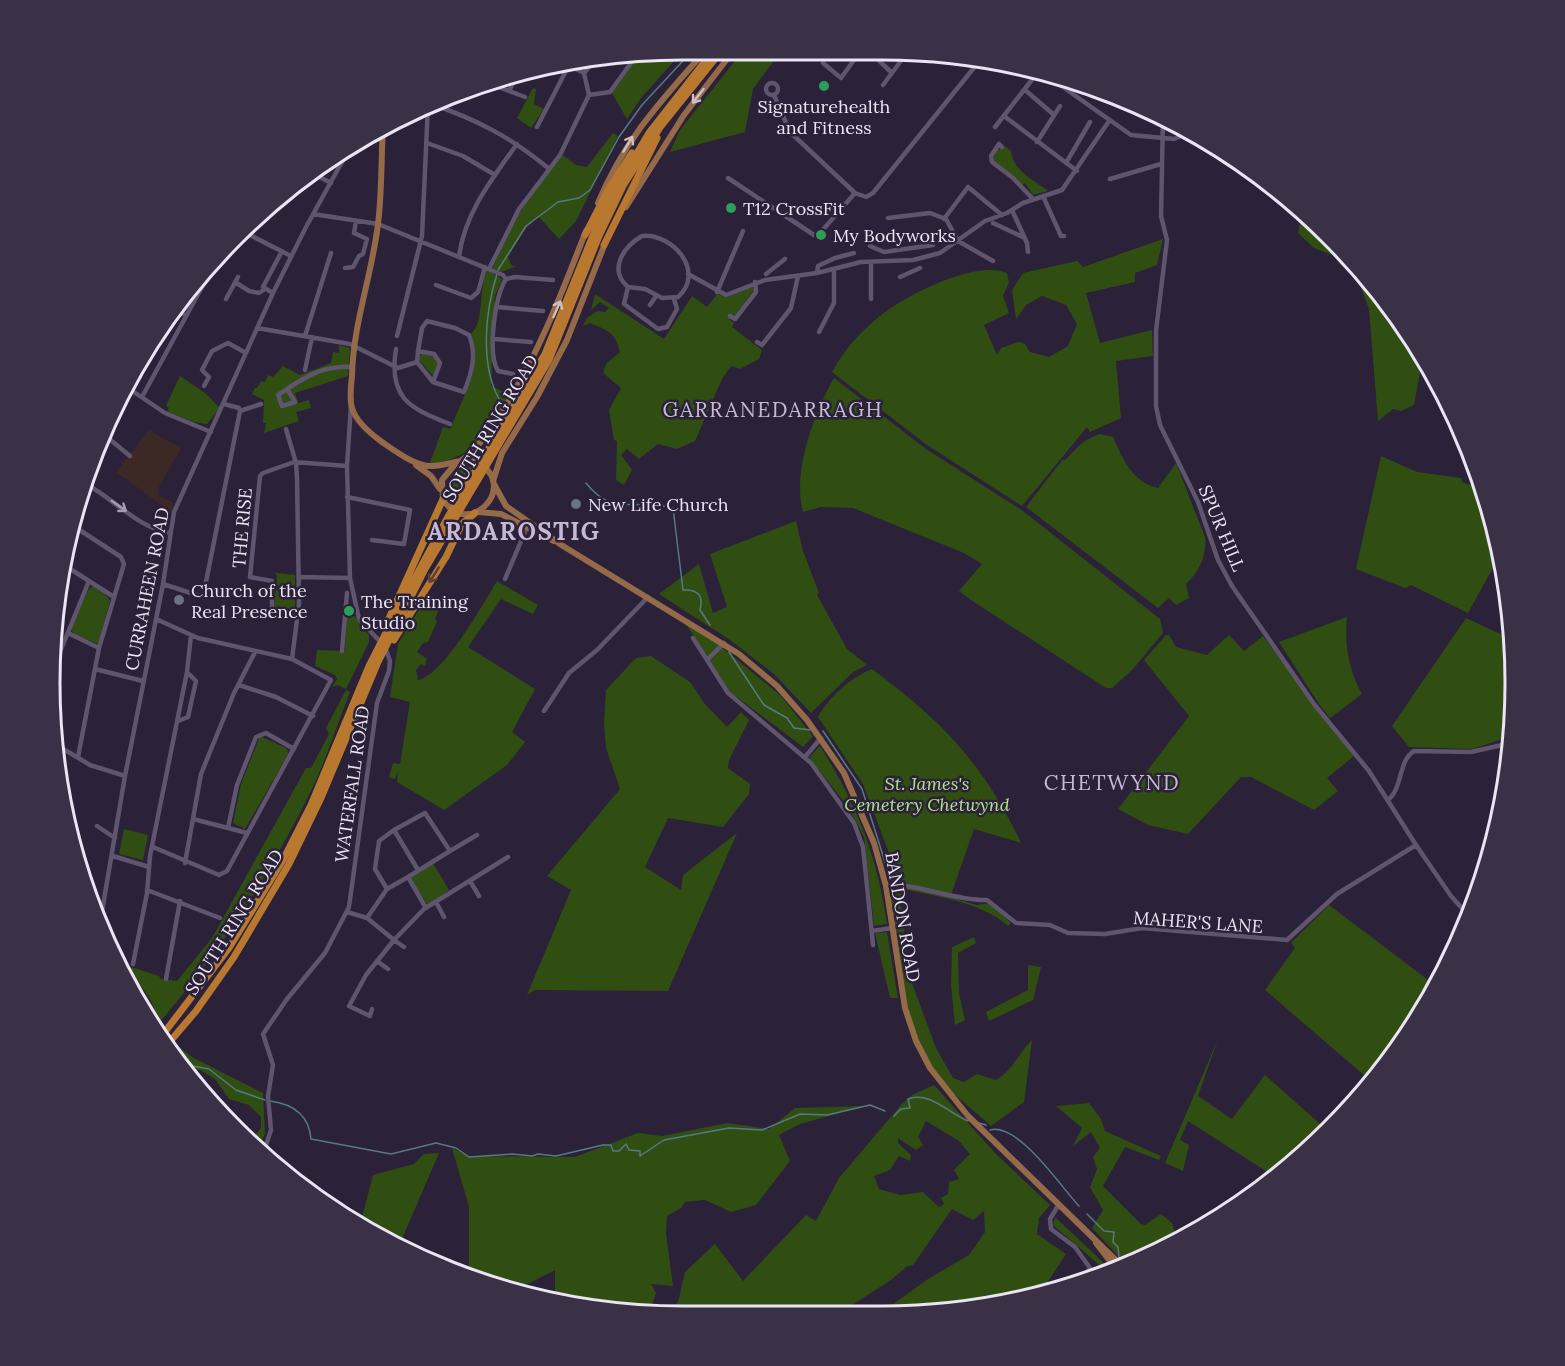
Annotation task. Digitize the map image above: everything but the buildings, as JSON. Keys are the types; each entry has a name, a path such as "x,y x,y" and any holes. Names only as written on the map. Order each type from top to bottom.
{"highway":[{"name":"SOUTH RING ROAD","path":"488,457 546,354 596,228 616,188 669,106 706,60"},
{"name":"SOUTH RING ROAD","path":"165,1030 229,948 283,860 311,805 369,666 451,516 549,360 599,236 623,186 647,146 714,60"},
{"path":"604,245 633,183 680,101"},
{"path":"585,235 626,162 647,130 669,106"},
{"path":"369,666 398,595 443,499"},
{"path":"362,701 399,630 440,566 462,524 476,513"},
{"name":"SOUTH RING ROAD","path":"173,1040 196,1011 254,926 289,864 401,615 451,516"}],"main road":[{"path":"441,490 444,475 483,441 531,362 556,312 604,188 628,144 653,108 697,60"},
{"path":"383,137 378,224 353,345 351,405 360,421 382,442 409,458 431,476 441,490 443,499 456,511 476,513 490,501 502,453 547,380 567,340 604,245 673,130 727,60"},
{"path":"409,458 429,466 459,461 484,466 493,483"},
{"name":"BANDON ROAD","path":"493,483 506,506 557,542 724,643 777,686 821,738 856,797 874,843 886,886 905,1008 916,1041 930,1068 968,1116 1116,1260"},
{"name":"BANDON ROAD","path":"476,513 501,514 557,542"},
{"name":"BANDON ROAD","path":"1089,1232 1111,1262"}],"street":[{"path":"823,63 841,78 854,60"},
{"path":"878,60 892,73"},
{"path":"884,86 901,60"},
{"path":"589,95 610,92 632,62"},
{"path":"584,74 589,67"},
{"path":"774,95 793,136 855,193 866,197 873,193 975,67"},
{"path":"436,285 473,298 518,210 560,154 589,95 584,74 576,69"},
{"path":"537,127 565,71"},
{"path":"995,127 1033,79"},
{"path":"509,91 513,84"},
{"path":"1063,87 1134,136 1168,139 1180,135"},
{"path":"500,88 525,97"},
{"path":"1024,90 1053,114"},
{"path":"1037,142 1060,106"},
{"path":"442,109 472,118 517,144 548,168"},
{"path":"397,336 421,241 429,114"},
{"path":"1004,116 1077,171"},
{"path":"688,274 726,295 755,282 871,262 927,258 958,241 985,221 1033,199 1062,190 1110,121"},
{"path":"1066,163 1089,125 1092,130"},
{"name":"SPUR HILL","path":"1162,126 1162,222 1167,231 1156,331 1156,405 1160,425 1198,502 1215,553 1232,586 1314,704 1369,771 1416,845 1462,909"},
{"path":"427,143 464,156 495,175"},
{"path":"459,257 464,228 495,175 517,144"},
{"path":"1002,147 999,144 995,149 992,162 1013,178 1033,199"},
{"name":"CURRAHEEN ROAD","path":"102,908 125,776 163,584 174,512 273,293 342,161"},
{"path":"1110,179 1161,164"},
{"path":"320,177 331,183"},
{"path":"728,178 814,235 820,233 855,193"},
{"path":"944,219 968,187 1002,215"},
{"path":"1042,196 1061,236 1064,236"},
{"path":"1012,210 1025,238 1028,252"},
{"path":"888,218 927,212 948,221 958,241 993,261"},
{"path":"313,214 378,224 498,272 506,279"},
{"path":"345,268 353,267 359,256 363,254 367,239 354,233 356,221"},
{"path":"993,223 1025,238"},
{"path":"717,292 743,231"},
{"path":"250,235 291,256"},
{"path":"642,236 655,237 678,250 687,262 688,274 684,291 674,299 656,296 645,289 628,287 619,277 618,267 628,248 642,236"},
{"path":"870,246 884,252 933,245"},
{"path":"923,247 927,258"},
{"path":"265,289 263,287 282,251"},
{"path":"817,273 818,266 854,253"},
{"path":"305,336 331,254"},
{"path":"766,274 785,259"},
{"path":"900,277 917,269 914,260"},
{"path":"871,262 871,299"},
{"path":"776,267 779,278"},
{"path":"819,332 834,303 834,269"},
{"path":"757,342 762,345 791,308 798,276"},
{"path":"513,374 496,370 494,339 499,292 506,279 515,277 553,280"},
{"path":"226,299 236,280 249,291 259,293 265,289"},
{"path":"730,316 735,319 756,292 755,282"},
{"path":"628,287 624,304 658,329 667,327 672,319 677,309 674,299"},
{"path":"265,289 273,293"},
{"path":"142,397 199,291"},
{"path":"650,305 656,296"},
{"path":"496,307 543,311"},
{"path":"182,313 186,316"},
{"path":"427,321 455,328 469,335 474,352 474,363 464,392 433,382 417,362 423,325 427,321"},
{"path":"257,328 353,345 393,366 406,368 417,362"},
{"path":"305,370 312,337"},
{"path":"494,339 531,342"},
{"path":"204,386 208,376 202,370 213,350 226,343 246,353"},
{"path":"396,349 393,366 396,387 403,398 421,412 450,424"},
{"path":"418,351 434,354 438,358 440,363 433,382"},
{"path":"287,389 310,374 337,366 352,367"},
{"path":"133,391 170,416 211,432"},
{"path":"224,404 239,408 240,411"},
{"path":"240,411 261,404"},
{"name":"WATERFALL ROAD","path":"266,1146 272,1130 268,1101 273,1065 263,1038 265,1029 325,953 347,912 377,703 390,667 386,650 361,623 355,611 350,578 346,466 351,405"},
{"path":"163,584 203,597 240,411"},
{"path":"349,425 360,421"},
{"path":"286,429 296,463 299,577 298,617 292,659"},
{"path":"110,439 130,456"},
{"name":"THE RISE","path":"298,617 272,612 272,581 250,577 260,476 263,473 296,463 346,466"},
{"path":"92,488 143,522 161,532 171,533"},
{"path":"347,497 410,510 404,544 372,540"},
{"path":"78,757 99,648 124,560 79,529"},
{"path":"505,579 528,529"},
{"path":"71,569 114,597"},
{"path":"299,577 350,578"},
{"path":"61,650 89,581"},
{"path":"342,651 346,593"},
{"path":"544,711 569,673 597,650 648,597"},
{"path":"345,612 355,611"},
{"path":"153,847 219,875 224,874 330,684 330,677 292,659 191,635 156,619"},
{"path":"68,633 99,648"},
{"path":"133,964 147,890 148,867 187,672 191,635"},
{"path":"693,638 734,699 805,757 858,831 864,855 873,945"},
{"path":"707,660 724,643"},
{"path":"185,862 201,774 255,652"},
{"path":"95,669 143,681"},
{"path":"178,721 188,717 196,681 187,672"},
{"path":"239,685 276,697 313,716"},
{"path":"228,828 237,785 256,737 266,734 294,749"},
{"path":"805,757 821,738"},
{"path":"1388,800 1395,792 1408,756 1414,751 1471,752 1502,745"},
{"path":"64,750 125,776"},
{"path":"387,889 375,868 379,841 394,830 425,813 450,851"},
{"path":"193,819 247,834"},
{"path":"97,826 115,838"},
{"path":"394,830 418,870"},
{"path":"368,918 387,889 477,835"},
{"name":"MAHER'S LANE","path":"886,886 898,885 969,902 987,900 1016,923 1050,926 1068,933 1084,934 1142,928 1287,940 1336,894 1416,845"},
{"path":"113,856 148,867"},
{"path":"372,1009 370,1016 346,1005 394,940 426,908 508,857"},
{"path":"408,877 426,908"},
{"path":"470,881 478,896"},
{"path":"147,890 220,918"},
{"path":"166,979 180,901"},
{"path":"436,902 444,917"},
{"path":"347,912 368,918 404,947"},
{"path":"872,931 892,928"},
{"path":"377,961 388,969"},
{"path":"1059,1204 1050,1219 1051,1229 1075,1247 1090,1268 1088,1271"}],"shaded area":[{"path":"149,430 181,448 159,487 158,495 174,503 171,512 116,472"}],"green space":[{"path":"675,60 641,98 627,119 612,93 634,62"},
{"path":"736,60 774,60 753,89 745,132 670,152 680,130"},
{"path":"533,88 536,89 534,104 544,109 531,128 517,118"},
{"path":"613,133 618,136 576,221 559,239 539,217 526,228 508,257 512,266 517,266 502,272 493,268 522,208 552,167 563,155 576,165 587,167"},
{"path":"1005,146 1011,151 1020,169 1048,191 1033,195 1025,183 1022,185 993,160 996,151"},
{"path":"1300,222 1336,256 1314,248 1298,233"},
{"path":"1163,239 1157,265 1135,273 1135,282 1086,293 1100,343 1152,330 1153,356 1116,361 1121,418 1090,432 1087,427 1022,506 927,445 832,372 859,335 891,308 941,282 977,271 994,270 1007,273 1009,282 1003,296 1009,313 984,325 997,355 1001,348 1019,342 1025,344 1030,352 1049,357 1068,346 1077,324 1066,305 1042,296 1026,305 1016,319 1012,290 1023,273 1077,261 1083,267"},
{"path":"487,270 502,279 495,296 491,386 509,394 487,430 472,448 449,460 433,464 430,463 443,427 450,429 471,380 475,357 471,334 480,313"},
{"path":"1359,283 1400,337 1420,370 1414,405 1401,411 1393,409 1378,421 1369,309"},
{"path":"753,287 754,290 736,314 729,319 734,323 732,327 762,350 759,359 740,369 731,366 722,379 695,441 677,449 658,444 639,459 627,449 621,455 632,470 624,485 616,480 617,441 614,440 609,410 621,388 603,373 606,364 620,352 616,340 610,333 590,323 583,326 587,318 597,311 605,312 609,308 600,302 591,310 595,294 664,339 692,296 707,307 717,294 726,297"},
{"path":"339,345 350,348 348,376 295,393 298,403 309,400 311,408 296,412 299,421 264,433 266,423 263,423 264,400 252,394 255,388 261,381 265,382 268,375 273,377 283,366 300,375 331,363 333,352 339,353"},
{"path":"422,353 434,356 438,362 433,376 418,359"},
{"path":"180,376 205,393 220,408 207,424 193,422 167,411 169,408 166,406"},
{"path":"834,378 926,449 1023,511 1160,619 1163,633 1133,669 1112,688 1106,688 971,600 959,591 982,564 964,553 853,508 821,507 803,512 800,479 807,443 819,408"},
{"path":"1100,434 1113,437 1135,475 1149,485 1158,488 1176,463 1205,537 1205,551 1195,574 1186,584 1189,598 1176,605 1169,598 1158,608 1026,507 1063,459 1065,460 1084,442"},
{"path":"1381,456 1417,472 1461,478 1462,482 1473,486 1494,566 1468,613 1411,585 1405,588 1356,569"},
{"path":"473,467 453,500 449,488 451,477 460,469"},
{"path":"796,521 803,551 819,593 817,595 847,649 867,665 853,672 811,713 774,674 730,640 659,594 699,564 713,613 727,607 710,554"},
{"path":"275,573 295,575 295,613 274,610 277,576"},
{"path":"497,581 538,605 533,614 501,599 468,647 535,689 512,732 525,742 507,765 444,810 397,782 398,771 395,779 389,777 393,763 400,764 410,702 390,697 398,644 423,603 441,604 428,642 423,643 417,652 427,659 425,666 421,664 416,670 418,680 428,676 462,638"},
{"path":"93,586 110,601 98,644 74,634 71,629 88,590"},
{"path":"351,612 369,635 369,642 346,689 338,685 332,687 337,679 335,675 315,666 317,650 345,651 347,614"},
{"path":"1347,617 1348,657 1362,694 1330,718 1279,642"},
{"path":"1466,618 1503,635 1505,683 1502,739 1472,749 1409,747 1392,726"},
{"path":"686,624 718,644 781,696 813,736 803,747 730,692"},
{"path":"1166,635 1169,635 1176,647 1207,655 1229,635 1244,651 1263,636 1354,756 1327,778 1338,791 1314,810 1251,777 1241,777 1188,834 1148,825 1118,809 1189,716 1144,660"},
{"path":"651,656 690,682 704,703 727,727 741,712 749,720 729,760 728,768 750,784 749,794 723,827 668,818 645,867 681,890 683,875 737,833 668,991 535,990 527,995 571,890 547,876 620,789 606,748 604,724 606,690 636,658"},
{"name":"St. James's Cemetery Chetwynd","path":"872,669 920,707 959,746 992,790 1021,843 974,829 951,895 924,890 977,905 990,903 1011,923 1008,926 985,911 958,902 903,889 900,898 909,975 936,1048 953,1078 964,1082 977,1074 996,1080 1007,1072 1032,1040 1024,1102 991,1126 942,1082 928,1063 918,1041 910,1016 899,963 890,888 902,884 895,882 890,876 889,853 863,784 818,717 841,688"},
{"path":"346,690 350,692 317,778 283,844 246,907 204,967 160,1021 151,1001 128,966 159,976 161,979 177,981 212,938 306,768 311,768 329,734 326,728"},
{"path":"260,736 286,748 289,753 245,829 233,823 241,784"},
{"path":"820,746 845,789 864,831 878,875 887,924 874,926 864,837 848,807 809,757"},
{"path":"124,829 148,835 143,860 119,854"},
{"path":"433,863 449,890 428,905 411,880 412,876"},
{"path":"1329,905 1429,981 1400,1029 1365,1076 1265,990 1295,948 1291,943"},
{"path":"887,932 898,998 890,998 875,933"},
{"path":"974,937 976,943 958,953 959,993 965,1020 955,1025 951,985 952,947"},
{"path":"1028,965 1041,967 1033,1000 989,1021 986,1012 1028,990"},
{"path":"1218,1039 1198,1096 1232,1119 1265,1075 1322,1125 1267,1172 1188,1121 1180,1140 1189,1145 1183,1171 1165,1163"},
{"path":"178,1046 192,1057 263,1093 265,1134 261,1141 255,1135 261,1128 261,1117 249,1105 229,1099 215,1079 200,1070 196,1071"},
{"path":"934,1085 996,1154 1050,1205 1039,1218 1037,1234 1066,1254 1046,1284 963,1301 891,1306 928,1279 969,1255 985,1232 984,1211 973,1220 952,1209 913,1265 906,1267 891,1280 851,1306 675,1306 685,1272 715,1244 743,1281 806,1215 816,1221 839,1178 912,1095","holes":["926,1121 959,1141 970,1154 954,1170 959,1179 949,1182 948,1194 941,1198 944,1204 939,1207 923,1192 900,1195 879,1189 874,1176 890,1170 899,1156 910,1161 911,1155 898,1143 898,1138 916,1150 923,1145 918,1137"]},
{"path":"1089,1103 1101,1119 1105,1131 1161,1156 1159,1160 1125,1147 1103,1186 1141,1224 1145,1225 1161,1214 1172,1223 1175,1233 1121,1259 1092,1228 1103,1210 1090,1187 1097,1169 1093,1157 1100,1148 1091,1132 1073,1146 1082,1128 1056,1106"},
{"path":"865,1106 800,1124 779,1135 790,1161 756,1205 731,1212 705,1200 685,1202 681,1208 667,1216 666,1233 673,1286 651,1284 656,1293 652,1305 602,1301 555,1293 555,1270 525,1286 469,1268 469,1207 452,1148 468,1156 575,1157 638,1133 662,1136 727,1123 769,1129 795,1108"},
{"path":"439,1153 402,1239 362,1217 373,1175 414,1164 424,1154"},
{"path":"1055,1217 1105,1264 1101,1266 1053,1225"}],"waterway":[{"path":"498,270 526,226 558,202 579,198 590,190 619,137 642,105 684,60"},
{"path":"497,274 487,321 486,338 489,370 499,399"},
{"path":"586,483 596,494 616,503 660,505 673,508 683,590 698,594 701,600 700,610 710,625"},
{"path":"729,652 764,705 787,718 794,728 810,730"},
{"path":"823,731 862,789 890,878"},
{"path":"183,1054 193,1066 209,1069 236,1090 265,1100"},
{"path":"894,1116 901,1109 910,1108 908,1099 916,1097 931,1100 968,1121"},
{"path":"270,1101 286,1105 298,1112 307,1123 311,1139 391,1154 436,1143 456,1148 469,1157 512,1154 556,1156 603,1145 611,1145 613,1151 619,1151 626,1144 629,1150 640,1151 640,1156 664,1140 729,1128 762,1130 800,1114 827,1115 870,1105 885,1111"},
{"path":"979,1123 986,1125"},
{"path":"990,1130 1001,1130 1026,1146 1079,1206"},
{"path":"1087,1214 1104,1231 1114,1232 1113,1242 1118,1247 1121,1259"}],"place":[{"name":"Signaturehealth and Fitness","path":"824,86"},
{"name":"T12 CrossFit","path":"731,208"},
{"name":"My Bodyworks","path":"821,235"},
{"name":"New Life Church","path":"576,504"},
{"name":"Church of the Real Presence","path":"179,600"},
{"name":"The Training Studio","path":"349,611"}],"district":[{"name":"GARRANEDARRAGH","path":"773,409"},
{"name":"ARDAROSTIG","path":"514,531"},
{"name":"CHETWYND","path":"1112,782"}]}
